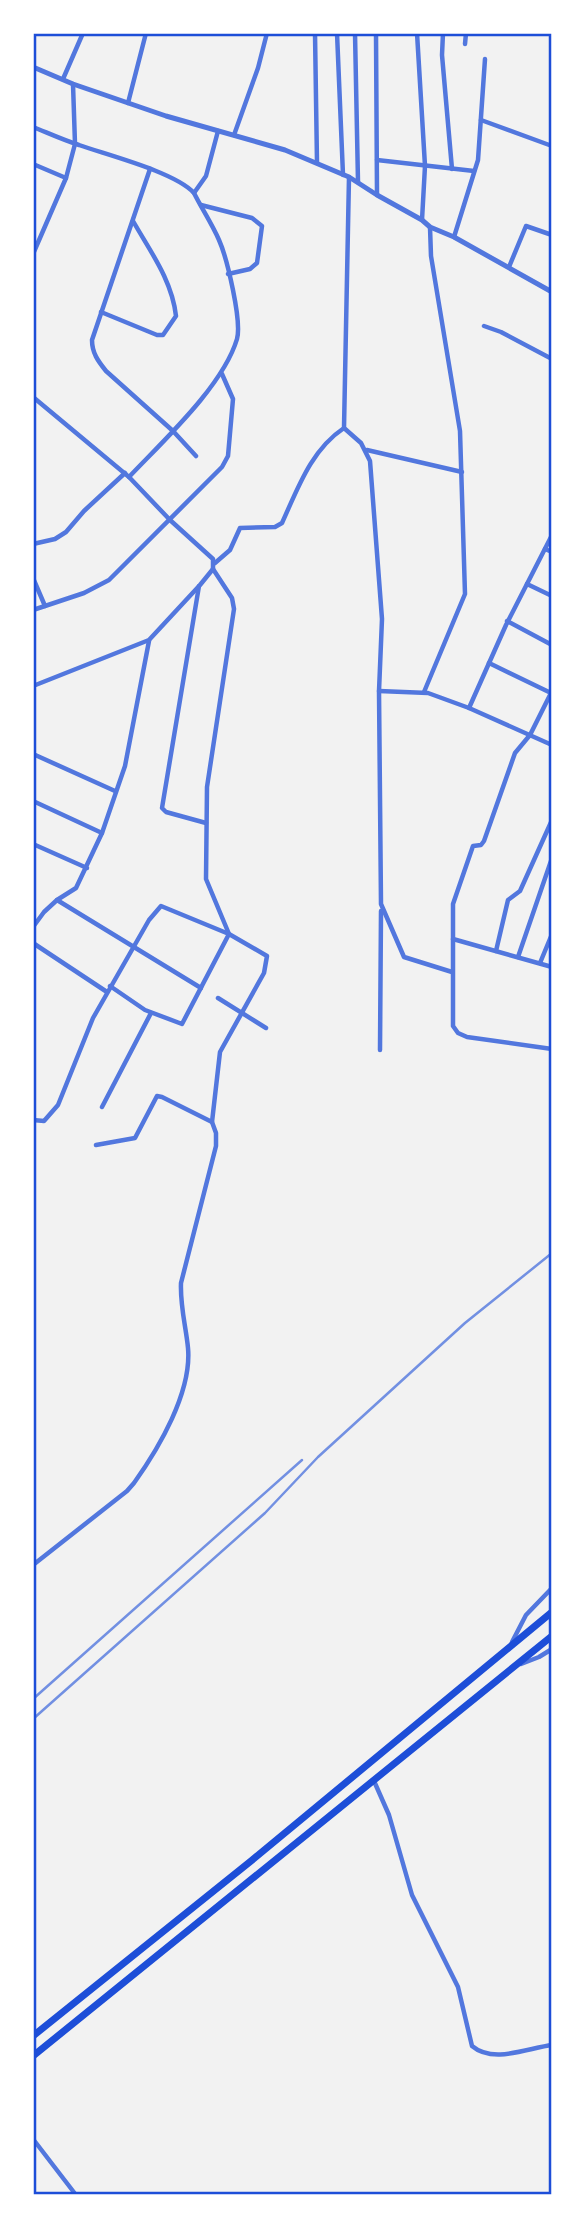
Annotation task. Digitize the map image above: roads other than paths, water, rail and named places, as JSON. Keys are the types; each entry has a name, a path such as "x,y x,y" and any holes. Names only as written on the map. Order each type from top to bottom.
{"highway":[{"path":"46,2046 35,2034 251,1861 552,1612"},
{"path":"33,2056 552,1636"}],"street":[{"path":"63,79 83,33"},
{"path":"128,103 146,33"},
{"path":"234,135 258,68 267,33"},
{"path":"315,33 317,163"},
{"path":"337,33 346,176 344,428 366,450 370,461 382,619 379,691 380,1050"},
{"path":"355,33 358,182"},
{"path":"376,33 377,195"},
{"path":"417,33 425,166 422,220"},
{"path":"443,33 442,55 452,169"},
{"path":"465,44 466,33"},
{"path":"454,237 478,160 485,59"},
{"path":"33,67 128,103 285,150 317,163 358,182 430,227 454,237 552,292"},
{"path":"33,254 66,178 75,144 73,84"},
{"path":"481,120 552,146"},
{"path":"33,127 150,169 182,184 194,193 219,240 239,328 222,374 173,431 84,512 66,532 55,539 33,544"},
{"path":"194,193 206,176 218,131"},
{"path":"377,160 474,171"},
{"path":"33,164 66,178"},
{"path":"150,169 101,312 92,348 99,362 196,456"},
{"path":"201,205 252,218 262,226 257,263 250,270 228,274"},
{"path":"101,312 157,335 163,335 176,316 169,283 132,220"},
{"path":"509,267 526,226 552,235"},
{"path":"425,692 466,594 460,431 431,256 430,227"},
{"path":"484,326 552,359"},
{"path":"33,610 85,593 109,580 222,467 228,456 233,399 222,374"},
{"path":"33,398 127,475 215,563"},
{"path":"33,686 149,640 200,586 215,563 230,550 240,528 275,527 282,523 317,452 344,428"},
{"path":"366,450 462,472"},
{"path":"469,708 507,621 552,535"},
{"path":"545,549 552,552"},
{"path":"213,569 232,598 233,608 207,777 207,887 229,934"},
{"path":"33,578 45,606"},
{"path":"527,584 552,596"},
{"path":"200,586 162,808 166,812 206,822"},
{"path":"507,621 552,646"},
{"path":"33,928 44,912 76,888 102,833 125,766 149,640"},
{"path":"489,663 551,692 530,735 515,753 484,841 481,845 473,846 454,900 453,1026 458,1033 467,1037 552,1049"},
{"path":"379,691 425,692 469,708 552,745"},
{"path":"33,754 115,791"},
{"path":"33,801 102,833"},
{"path":"496,951 508,900 520,891 552,820"},
{"path":"33,844 87,868"},
{"path":"518,957 552,858"},
{"path":"57,900 201,988"},
{"path":"381,904 402,955 452,972"},
{"path":"33,1120 44,1121 58,1105 93,1018 108,989 149,920 161,906 229,934 267,956 264,972 217,1059 212,1122 216,1133 216,1146 181,1283 181,1307 188,1350 188,1371 183,1394 142,1472 127,1491 33,1565"},
{"path":"33,943 151,1013 182,1024 229,934"},
{"path":"540,963 552,934"},
{"path":"453,939 552,967"},
{"path":"218,998 267,1028"},
{"path":"102,1107 151,1013"},
{"path":"96,1145 134,1139 157,1097 212,1122"},
{"path":"509,1649 526,1615 552,1588"},
{"path":"511,1667 552,1649"},
{"path":"373,1780 389,1815 412,1895 458,1987 472,2046 481,2052 494,2054 552,2045"},
{"path":"33,2139 76,2195"}],"railway":[{"path":"33,1719 265,1513 318,1457 465,1323 552,1253"},
{"path":"33,1699 302,1460"}]}
